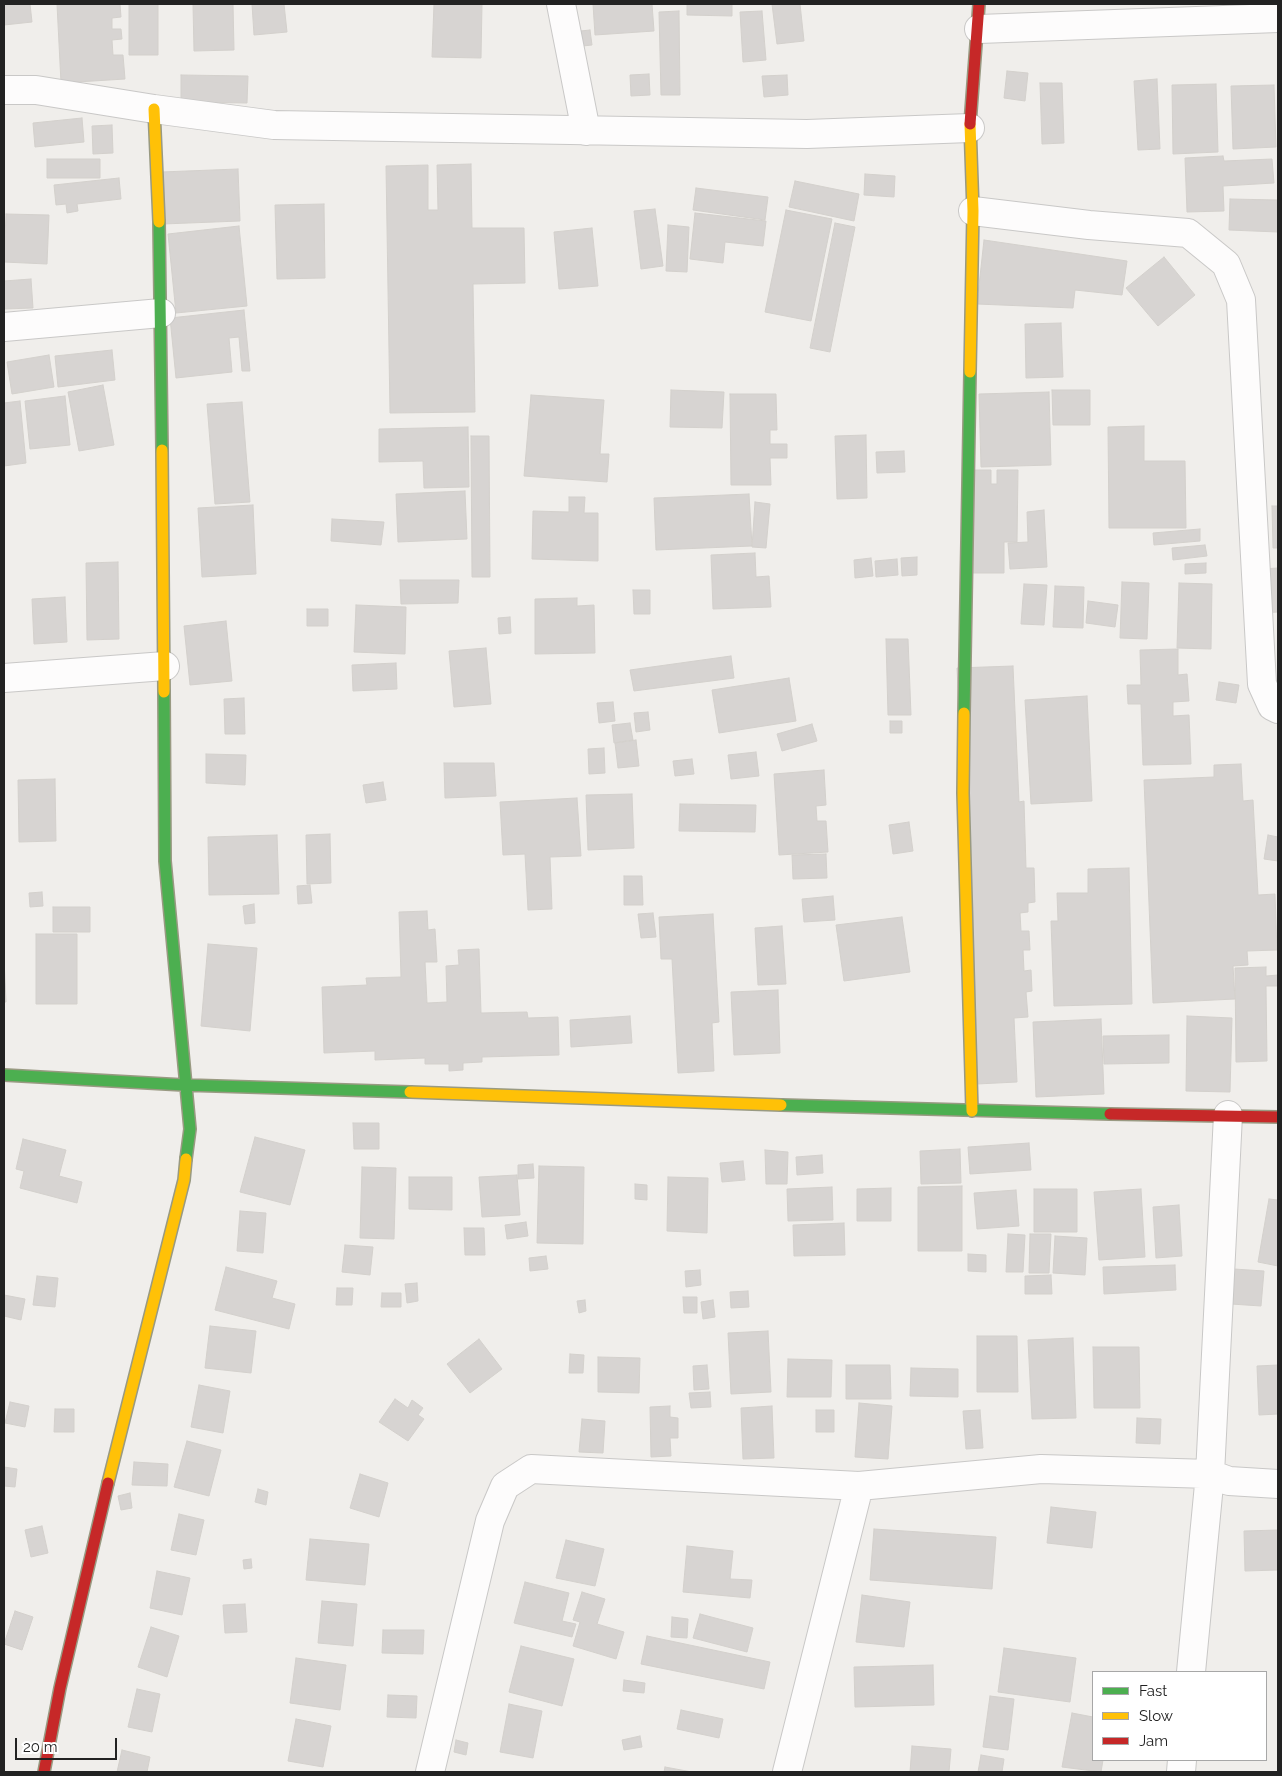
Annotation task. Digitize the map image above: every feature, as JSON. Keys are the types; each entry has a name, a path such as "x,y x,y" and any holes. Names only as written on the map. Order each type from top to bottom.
{"street":[{"path":"561,4 586,131"},
{"path":"972,1111 963,793 973,211 970,128 979,17 1278,18"},
{"path":"4,90 36,90 154,110 274,125 807,134 970,128"},
{"path":"44,1772 60,1688 114,1459 184,1180 190,1129 184,1085 165,861 161,314 154,110"},
{"path":"973,211 1089,225 1188,233 1226,264 1241,300 1262,684 1272,706 1278,709"},
{"path":"4,327 161,314"},
{"path":"4,678 165,666"},
{"path":"4,1075 184,1085 972,1111 1278,1116"},
{"path":"1192,1671 1210,1474 1228,1116"},
{"path":"430,1772 490,1521 505,1486 531,1469 859,1486 1041,1469 1210,1474 1229,1481 1278,1484"},
{"path":"787,1772 859,1486"}],"building":[{"path":"4,4 30,4 32,22 4,25"},
{"path":"57,4 120,4 121,17 112,18 112,29 121,29 122,39 112,40 113,55 123,55 125,79 61,83"},
{"path":"129,4 158,4 158,55 129,55"},
{"path":"193,4 233,4 234,50 194,51"},
{"path":"252,4 284,4 287,32 254,35"},
{"path":"434,4 482,4 481,58 432,57"},
{"path":"593,4 652,4 654,31 595,35"},
{"path":"687,4 732,4 732,16 687,15"},
{"path":"772,4 800,4 804,41 777,44"},
{"path":"679,11 680,95 661,95 659,12"},
{"path":"762,11 766,60 743,62 740,12"},
{"path":"590,30 592,45 573,47 571,32"},
{"path":"1007,71 1028,73 1025,101 1004,98"},
{"path":"649,74 650,95 631,96 630,75"},
{"path":"181,75 248,76 247,103 181,102"},
{"path":"787,75 788,95 764,97 762,76"},
{"path":"1157,79 1160,149 1138,150 1134,81"},
{"path":"1040,83 1062,83 1064,143 1042,144"},
{"path":"1216,84 1218,152 1173,154 1172,85"},
{"path":"1274,85 1276,147 1233,149 1231,86"},
{"path":"82,118 84,142 35,147 33,123"},
{"path":"112,125 113,153 93,154 92,126"},
{"path":"1223,156 1224,161 1272,159 1274,183 1223,186 1224,211 1187,212 1185,158"},
{"path":"47,159 100,159 100,178 47,178"},
{"path":"471,164 472,228 524,228 525,283 473,284 475,412 390,413 386,166 428,165 428,210 438,210 437,165"},
{"path":"238,169 240,221 163,224 161,172"},
{"path":"865,174 895,176 894,197 864,195"},
{"path":"119,178 121,199 77,204 78,211 67,213 66,204 56,205 54,185"},
{"path":"795,181 859,194 854,221 789,207"},
{"path":"696,188 768,197 765,220 693,210"},
{"path":"1230,199 1277,200 1278,232 1229,230"},
{"path":"324,204 325,278 277,279 275,205"},
{"path":"655,209 663,266 641,269 634,211"},
{"path":"786,210 832,219 811,321 765,312"},
{"path":"695,213 766,221 763,246 725,242 723,263 690,259"},
{"path":"6,214 49,215 47,264 4,262"},
{"path":"835,223 855,227 830,352 810,348"},
{"path":"668,225 689,227 687,272 666,271"},
{"path":"239,226 247,306 176,313 168,234"},
{"path":"592,228 598,286 559,289 554,232"},
{"path":"984,240 1127,261 1122,295 1075,290 1073,308 977,304"},
{"path":"1164,257 1195,295 1158,326 1126,288"},
{"path":"31,279 33,308 4,309 4,281"},
{"path":"244,310 250,371 242,371 239,337 229,338 232,372 176,378 170,318"},
{"path":"1061,323 1063,377 1026,378 1025,324"},
{"path":"112,350 115,380 58,387 55,356"},
{"path":"49,355 54,387 12,394 7,362"},
{"path":"103,385 114,445 79,451 68,392"},
{"path":"671,390 724,392 722,428 670,427"},
{"path":"1052,390 1090,390 1090,425 1053,425"},
{"path":"1049,392 1051,465 981,467 979,394"},
{"path":"730,394 776,394 777,430 770,430 770,444 787,444 787,458 770,458 771,485 731,485"},
{"path":"531,395 604,400 600,454 609,454 607,482 524,476"},
{"path":"65,396 70,445 30,449 25,401"},
{"path":"20,401 26,463 4,466 4,403"},
{"path":"242,402 250,502 215,504 207,404"},
{"path":"1144,426 1144,461 1185,461 1186,528 1109,528 1108,427"},
{"path":"468,427 469,487 424,488 423,461 379,462 379,429"},
{"path":"866,435 867,498 837,499 835,436"},
{"path":"471,436 489,436 490,577 472,577"},
{"path":"904,451 905,472 877,473 876,452"},
{"path":"972,470 991,470 991,484 997,484 997,470 1018,470 1017,542 1004,542 1004,573 971,573"},
{"path":"465,491 467,539 398,542 396,494"},
{"path":"749,494 752,546 656,550 654,498"},
{"path":"569,497 585,497 584,513 598,513 598,561 532,559 533,511 569,512"},
{"path":"755,502 770,504 766,548 752,547"},
{"path":"253,505 256,574 202,577 198,508"},
{"path":"1272,506 1278,506 1278,548 1273,548"},
{"path":"1044,510 1047,567 1010,569 1008,543 1028,542 1027,512"},
{"path":"332,519 384,522 381,545 331,541"},
{"path":"1200,529 1200,541 1154,545 1153,533"},
{"path":"1205,545 1207,556 1173,560 1172,548"},
{"path":"755,553 756,577 769,576 771,607 713,609 711,555"},
{"path":"917,557 917,575 902,576 901,558"},
{"path":"871,558 873,576 855,578 854,560"},
{"path":"897,559 898,575 876,577 875,561"},
{"path":"118,562 119,639 87,640 86,563"},
{"path":"1206,563 1206,573 1185,574 1185,564"},
{"path":"1278,568 1278,612 1262,613 1262,569"},
{"path":"400,580 459,580 458,603 401,604"},
{"path":"1122,582 1149,583 1147,639 1120,638"},
{"path":"1179,583 1212,584 1211,649 1177,648"},
{"path":"1024,584 1047,585 1044,625 1021,624"},
{"path":"1055,586 1084,587 1083,628 1053,627"},
{"path":"633,590 650,590 650,614 634,614"},
{"path":"65,597 67,642 34,644 32,599"},
{"path":"577,598 577,606 594,605 595,653 535,654 535,599"},
{"path":"1088,601 1118,605 1115,627 1086,623"},
{"path":"356,605 406,607 405,654 354,652"},
{"path":"307,609 328,609 328,626 307,626"},
{"path":"510,617 511,633 499,634 498,618"},
{"path":"226,621 232,681 190,685 184,626"},
{"path":"886,639 908,639 911,715 888,715"},
{"path":"486,648 491,704 454,707 449,651"},
{"path":"1178,649 1178,675 1187,674 1189,701 1173,702 1173,716 1189,715 1191,764 1143,765 1141,704 1128,704 1127,685 1141,685 1140,650"},
{"path":"731,656 734,678 634,691 630,670"},
{"path":"396,663 397,689 353,691 352,665"},
{"path":"1013,666 1019,802 1024,801 1026,868 1034,868 1035,902 1028,903 1028,912 1020,913 1021,931 1029,931 1030,950 1023,950 1024,971 1031,970 1032,991 1026,992 1028,1017 1014,1018 1017,1082 977,1084 957,668"},
{"path":"789,678 796,721 719,733 712,690"},
{"path":"1219,682 1239,685 1236,703 1216,700"},
{"path":"1087,696 1092,801 1031,804 1025,700"},
{"path":"244,698 245,734 225,734 224,699"},
{"path":"613,702 615,721 599,723 597,703"},
{"path":"648,712 650,730 636,732 634,713"},
{"path":"890,721 902,721 902,733 890,733"},
{"path":"630,723 633,740 614,743 612,725"},
{"path":"812,724 817,741 782,751 777,734"},
{"path":"636,740 639,766 618,768 615,743"},
{"path":"604,748 605,773 589,774 588,749"},
{"path":"756,752 759,776 731,779 728,755"},
{"path":"206,754 246,755 245,785 206,783"},
{"path":"692,759 694,774 675,776 673,761"},
{"path":"444,763 494,763 496,796 445,798"},
{"path":"1241,764 1243,801 1253,800 1258,895 1275,894 1277,950 1247,951 1248,965 1233,966 1235,999 1153,1003 1144,780 1214,777 1214,765"},
{"path":"824,770 826,805 816,806 817,821 826,821 828,852 779,855 774,774"},
{"path":"55,779 56,841 19,842 18,780"},
{"path":"383,782 386,800 366,803 363,785"},
{"path":"632,794 634,848 588,850 586,795"},
{"path":"577,798 581,856 550,857 552,909 528,910 525,854 503,855 500,802"},
{"path":"680,804 756,805 755,832 679,831"},
{"path":"909,822 913,851 893,854 889,825"},
{"path":"330,834 331,883 307,884 306,835"},
{"path":"277,835 279,894 209,895 208,837"},
{"path":"1268,835 1278,837 1278,861 1264,859"},
{"path":"826,854 827,878 793,879 792,855"},
{"path":"1129,868 1132,1004 1054,1006 1051,921 1058,921 1057,893 1088,893 1088,869"},
{"path":"624,876 642,876 643,905 624,905"},
{"path":"310,885 312,903 298,904 297,886"},
{"path":"42,892 43,906 30,907 29,893"},
{"path":"833,896 835,920 804,922 802,899"},
{"path":"254,904 255,923 245,924 243,906"},
{"path":"53,907 90,907 90,932 53,932"},
{"path":"427,911 428,930 435,929 437,962 425,962 427,1003 447,1002 446,966 459,965 458,950 479,949 481,1013 527,1012 528,1018 558,1017 559,1055 482,1057 482,1062 463,1063 463,1070 449,1071 449,1064 425,1064 425,1058 375,1060 375,1051 324,1053 322,987 367,985 366,978 401,977 399,912"},
{"path":"653,913 656,937 641,938 638,914"},
{"path":"713,914 719,1022 712,1023 714,1071 678,1073 672,959 661,959 659,917"},
{"path":"902,917 910,972 844,981 836,925"},
{"path":"782,926 786,984 758,985 755,928"},
{"path":"36,934 77,934 77,1004 36,1004"},
{"path":"208,944 257,948 250,1031 201,1026"},
{"path":"4,959 6,1002 4,1002"},
{"path":"1266,967 1266,976 1278,975 1278,986 1266,986 1267,1061 1236,1062 1235,968"},
{"path":"778,990 780,1053 734,1055 731,992"},
{"path":"630,1016 632,1043 571,1047 570,1020"},
{"path":"1187,1016 1232,1018 1230,1092 1186,1091"},
{"path":"1101,1019 1104,1094 1036,1097 1033,1022"},
{"path":"1169,1035 1169,1063 1104,1064 1103,1036"},
{"path":"353,1123 379,1123 379,1149 354,1149"},
{"path":"255,1137 305,1150 290,1205 240,1192"},
{"path":"23,1139 66,1150 59,1176 82,1182 77,1203 20,1188 24,1171 16,1169"},
{"path":"1029,1143 1031,1170 970,1174 968,1147"},
{"path":"960,1149 961,1183 921,1184 920,1151"},
{"path":"765,1150 788,1152 787,1184 766,1184"},
{"path":"822,1155 823,1173 797,1175 796,1157"},
{"path":"743,1161 745,1180 722,1182 720,1163"},
{"path":"533,1164 534,1178 518,1179 518,1165"},
{"path":"539,1166 584,1167 583,1244 537,1243"},
{"path":"362,1167 396,1168 394,1239 360,1238"},
{"path":"517,1175 520,1215 482,1217 479,1177"},
{"path":"409,1177 452,1177 452,1210 409,1209"},
{"path":"668,1177 708,1178 707,1233 667,1231"},
{"path":"635,1184 647,1185 647,1200 635,1199"},
{"path":"962,1186 962,1251 918,1251 918,1187"},
{"path":"832,1187 833,1220 788,1221 787,1189"},
{"path":"891,1188 891,1221 857,1221 857,1189"},
{"path":"1034,1189 1077,1189 1077,1232 1034,1232"},
{"path":"1141,1189 1145,1257 1099,1260 1094,1192"},
{"path":"1016,1190 1019,1226 977,1229 974,1193"},
{"path":"1269,1199 1278,1200 1278,1266 1258,1262"},
{"path":"1179,1205 1182,1256 1156,1258 1153,1207"},
{"path":"240,1211 266,1213 263,1253 237,1251"},
{"path":"526,1222 528,1236 507,1239 505,1225"},
{"path":"844,1223 845,1255 794,1256 793,1225"},
{"path":"464,1228 484,1228 485,1255 465,1255"},
{"path":"1008,1234 1025,1235 1023,1272 1006,1272"},
{"path":"1030,1234 1051,1234 1049,1273 1029,1273"},
{"path":"1055,1236 1087,1238 1085,1275 1053,1273"},
{"path":"345,1245 373,1247 370,1275 342,1272"},
{"path":"968,1254 986,1255 986,1272 968,1271"},
{"path":"546,1256 548,1269 530,1271 529,1258"},
{"path":"1175,1265 1176,1290 1104,1294 1103,1267"},
{"path":"226,1267 277,1281 272,1298 295,1304 289,1329 215,1310"},
{"path":"1234,1269 1264,1271 1261,1306 1231,1304"},
{"path":"700,1270 701,1285 686,1287 685,1271"},
{"path":"1051,1275 1052,1294 1025,1294 1025,1276"},
{"path":"37,1276 58,1278 55,1307 33,1305"},
{"path":"417,1283 418,1301 407,1303 405,1284"},
{"path":"337,1288 353,1288 352,1305 336,1305"},
{"path":"748,1291 749,1307 731,1308 730,1292"},
{"path":"382,1293 401,1293 401,1307 381,1307"},
{"path":"4,1295 25,1299 21,1320 4,1316"},
{"path":"683,1297 697,1297 697,1313 684,1313"},
{"path":"585,1300 586,1311 579,1313 577,1301"},
{"path":"713,1300 715,1317 703,1319 701,1302"},
{"path":"210,1326 256,1331 251,1373 205,1368"},
{"path":"768,1331 771,1392 731,1394 728,1333"},
{"path":"977,1336 1017,1336 1018,1392 977,1392"},
{"path":"1073,1338 1076,1418 1032,1419 1028,1340"},
{"path":"479,1339 502,1369 470,1393 447,1364"},
{"path":"1093,1347 1139,1347 1140,1408 1094,1408"},
{"path":"570,1354 584,1355 583,1373 569,1373"},
{"path":"598,1357 640,1358 639,1393 598,1392"},
{"path":"788,1359 832,1360 831,1397 787,1397"},
{"path":"707,1365 709,1389 694,1390 693,1366"},
{"path":"846,1365 890,1365 891,1399 846,1399"},
{"path":"1278,1365 1278,1414 1259,1415 1257,1366"},
{"path":"911,1368 958,1369 958,1397 910,1396"},
{"path":"199,1385 230,1391 223,1433 191,1427"},
{"path":"710,1392 711,1407 691,1408 689,1393"},
{"path":"395,1399 408,1408 412,1400 423,1408 418,1415 424,1419 408,1441 379,1422"},
{"path":"10,1402 29,1406 25,1427 5,1423"},
{"path":"859,1403 892,1406 888,1459 855,1457"},
{"path":"670,1406 670,1417 678,1418 678,1438 670,1438 671,1456 651,1457 650,1407"},
{"path":"772,1406 774,1458 743,1459 741,1408"},
{"path":"55,1409 74,1409 74,1432 54,1432"},
{"path":"816,1410 834,1410 834,1432 816,1432"},
{"path":"980,1410 983,1448 966,1449 963,1411"},
{"path":"1137,1418 1161,1419 1160,1444 1136,1443"},
{"path":"582,1419 605,1421 603,1453 579,1452"},
{"path":"187,1441 221,1450 209,1496 174,1487"},
{"path":"134,1462 168,1464 167,1486 132,1485"},
{"path":"4,1467 17,1469 15,1487 4,1486"},
{"path":"360,1474 388,1483 379,1517 350,1508"},
{"path":"258,1489 268,1492 266,1505 255,1502"},
{"path":"130,1493 132,1508 121,1510 118,1496"},
{"path":"1051,1507 1096,1512 1092,1548 1047,1543"},
{"path":"179,1514 204,1520 196,1555 171,1550"},
{"path":"42,1526 48,1553 31,1557 25,1530"},
{"path":"874,1529 996,1537 992,1589 870,1580"},
{"path":"1278,1530 1278,1570 1245,1571 1244,1531"},
{"path":"310,1539 369,1544 365,1585 306,1580"},
{"path":"566,1540 604,1549 595,1586 556,1578"},
{"path":"687,1546 733,1551 730,1579 752,1580 750,1598 683,1592"},
{"path":"251,1559 252,1568 244,1569 243,1560"},
{"path":"157,1571 190,1578 182,1615 150,1608"},
{"path":"525,1582 569,1593 562,1621 576,1624 572,1637 514,1623"},
{"path":"582,1592 605,1599 597,1624 624,1632 616,1659 573,1646 580,1622 573,1620"},
{"path":"862,1595 910,1602 904,1647 856,1642"},
{"path":"322,1601 357,1604 353,1646 318,1643"},
{"path":"245,1604 247,1632 225,1633 223,1605"},
{"path":"15,1611 33,1617 22,1650 4,1644"},
{"path":"700,1614 753,1628 747,1652 693,1638"},
{"path":"672,1617 688,1619 687,1638 671,1637"},
{"path":"151,1627 179,1636 167,1677 138,1667"},
{"path":"383,1630 424,1630 423,1654 382,1653"},
{"path":"647,1636 770,1662 764,1689 641,1664"},
{"path":"521,1646 574,1659 562,1706 509,1692"},
{"path":"1004,1648 1076,1658 1070,1702 998,1692"},
{"path":"296,1658 346,1665 340,1710 290,1703"},
{"path":"933,1665 934,1705 855,1707 854,1667"},
{"path":"624,1680 645,1683 644,1693 623,1691"},
{"path":"137,1689 160,1694 152,1732 128,1727"},
{"path":"388,1695 417,1696 416,1718 387,1717"},
{"path":"990,1696 1014,1699 1008,1750 983,1747"},
{"path":"509,1704 542,1711 533,1758 500,1752"},
{"path":"681,1710 723,1719 719,1738 677,1729"},
{"path":"1072,1713 1092,1717 1092,1761 1103,1761 1101,1772 1062,1767"},
{"path":"296,1719 331,1726 323,1767 288,1761"},
{"path":"640,1736 642,1747 624,1750 622,1740"},
{"path":"456,1740 468,1743 466,1755 454,1752"},
{"path":"912,1746 951,1749 949,1772 910,1772"},
{"path":"122,1750 150,1757 147,1772 117,1772"},
{"path":"981,1755 1004,1759 1002,1772 978,1772"},
{"path":"665,1767 692,1772 664,1772"}],"traffic: fast":[{"path":"159,222 162,450"},
{"path":"964,713 970,372"},
{"path":"164,692 165,861 190,1129 186,1159"},
{"path":"4,1075 184,1085 410,1092"},
{"path":"781,1105 1110,1114"}],"traffic: slow":[{"path":"154,109 159,222"},
{"path":"970,124 973,211 970,372"},
{"path":"162,450 164,692"},
{"path":"964,713 963,793 972,1111"},
{"path":"410,1092 781,1105"},
{"path":"108,1483 184,1180 186,1159"}],"traffic: jam":[{"path":"970,124 979,4"},
{"path":"1110,1114 1278,1117"},
{"path":"44,1772 60,1688 108,1483"}]}
